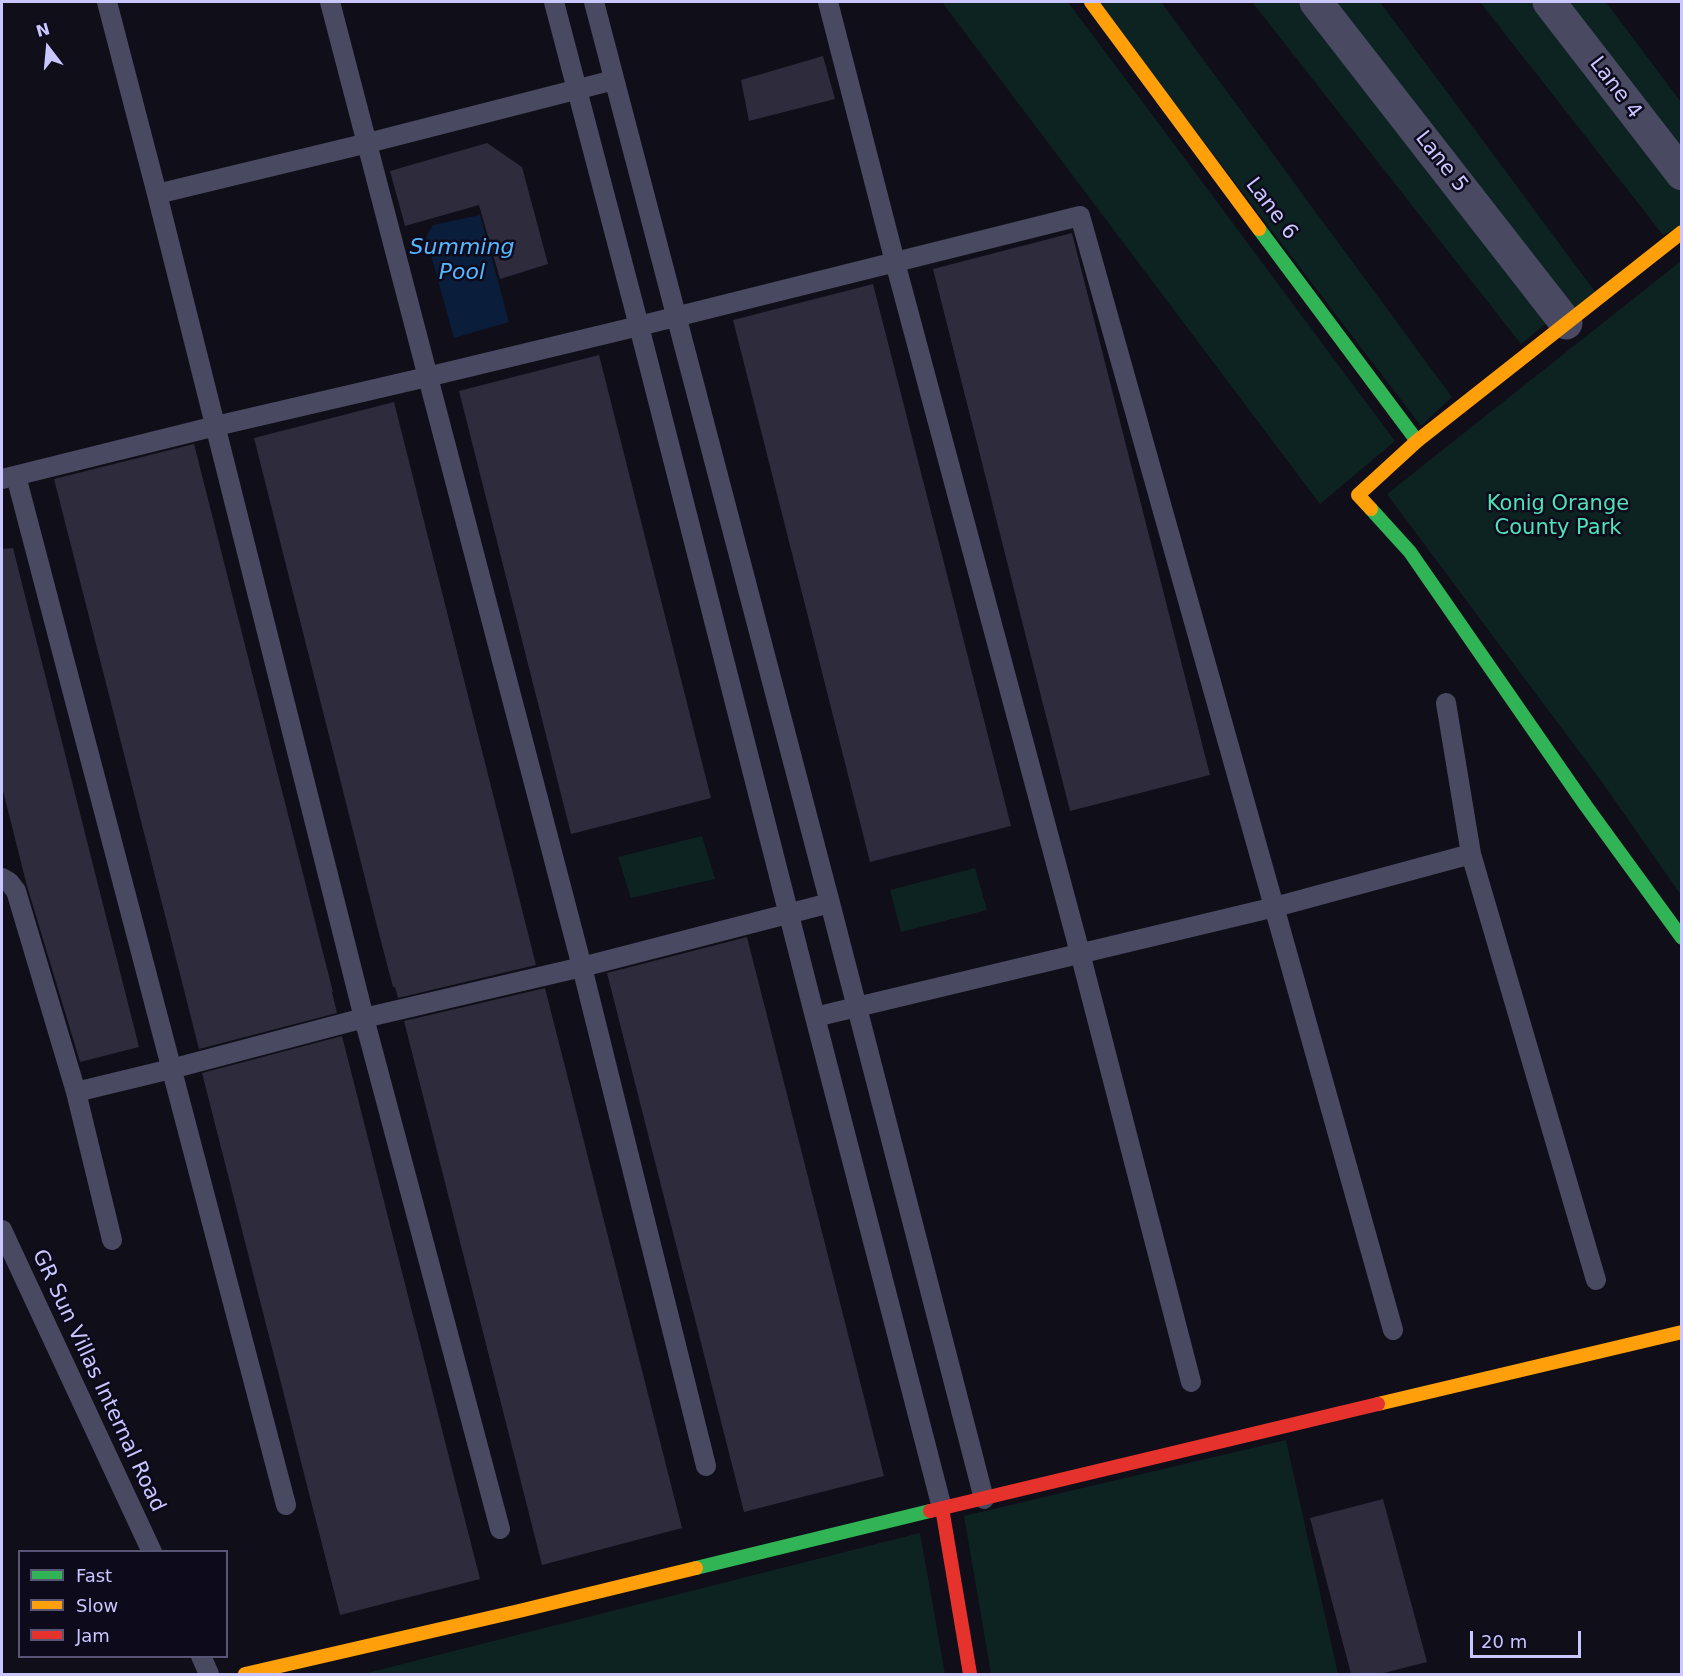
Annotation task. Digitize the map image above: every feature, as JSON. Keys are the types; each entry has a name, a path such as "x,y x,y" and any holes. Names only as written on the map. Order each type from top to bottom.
{"street":[{"name":"Lane 6","path":"1091,2 1417,441"},
{"name":"Lane 5","path":"1316,2 1566,323"},
{"name":"Lane 4","path":"1549,2 1682,174"},
{"path":"1682,232 1417,441 1358,495 1410,552 1586,806 1682,938"},
{"path":"245,1674 531,1608 1682,1332"},
{"path":"942,1508 970,1674"}],"lane":[{"path":"107,2 364,1018 500,1529"},
{"path":"330,2 582,967 706,1466"},
{"path":"554,2 942,1508"},
{"path":"594,2 984,1498"},
{"path":"828,2 1191,1382"},
{"path":"157,194 614,80"},
{"path":"286,1506 171,1069 9,477 677,317 1080,216 1393,1330"},
{"path":"1446,703 1471,854 1596,1280"},
{"path":"815,1017 1275,907 1471,854"},
{"path":"2,878 9,882 16,891 76,1092 112,1240"},
{"path":"76,1092 830,903"},
{"name":"GR Sun Villas Internal Road","path":"2,1230 152,1550"},
{"path":"202,1658 209,1674"}],"green space":[{"path":"942,2 1068,2 1395,441 1320,504"},
{"path":"1097,2 1161,2 1452,397 1421,426"},
{"path":"1252,2 1302,2 1550,320 1521,344"},
{"path":"1324,2 1380,2 1599,297 1566,323"},
{"path":"1480,2 1534,2 1681,192 1681,226 1663,235"},
{"path":"1554,2 1606,2 1681,102 1681,173"},
{"name":"Konig Orange County Park","path":"1681,261 1681,895 1604,785 1387,494"},
{"path":"702,836 715,879 631,898 618,857"},
{"path":"975,868 987,910 901,932 890,890"},
{"path":"1286,1440 1338,1674 991,1674 964,1516"},
{"path":"920,1533 945,1674 363,1674"}],"water":[{"name":"Summing Pool","path":"480,215 509,322 454,338 426,237 433,225"}],"building":[{"path":"823,56 835,99 749,121 741,80"},
{"path":"487,143 522,167 548,264 500,279 479,205 405,226 390,171"},
{"path":"1072,233 1210,775 1070,811 933,269"},
{"path":"873,284 1011,826 870,862 733,320"},
{"path":"599,355 711,798 571,834 459,391"},
{"path":"394,402 536,965 398,998 377,926 254,438"},
{"path":"194,444 337,1013 199,1049 54,479"},
{"path":"13,548 139,1047 80,1062 27,886 2,787 2,549"},
{"path":"747,937 884,1476 744,1512 607,973"},
{"path":"545,988 682,1528 542,1565 404,1021"},
{"path":"342,1036 480,1579 340,1615 202,1073"},
{"path":"1383,1499 1427,1662 1380,1674 1351,1674 1310,1518"}],"traffic: fast":[{"path":"1259,229 1417,441"},
{"path":"1371,509 1410,552 1586,806 1682,938"},
{"path":"696,1568 930,1511"}],"traffic: slow":[{"path":"1091,2 1259,229"},
{"path":"1371,509 1358,495 1417,441 1682,232"},
{"path":"1378,1404 1682,1332"},
{"path":"245,1674 696,1568"}],"traffic: jam":[{"path":"930,1511 1378,1404"},
{"path":"942,1508 970,1674"}]}
